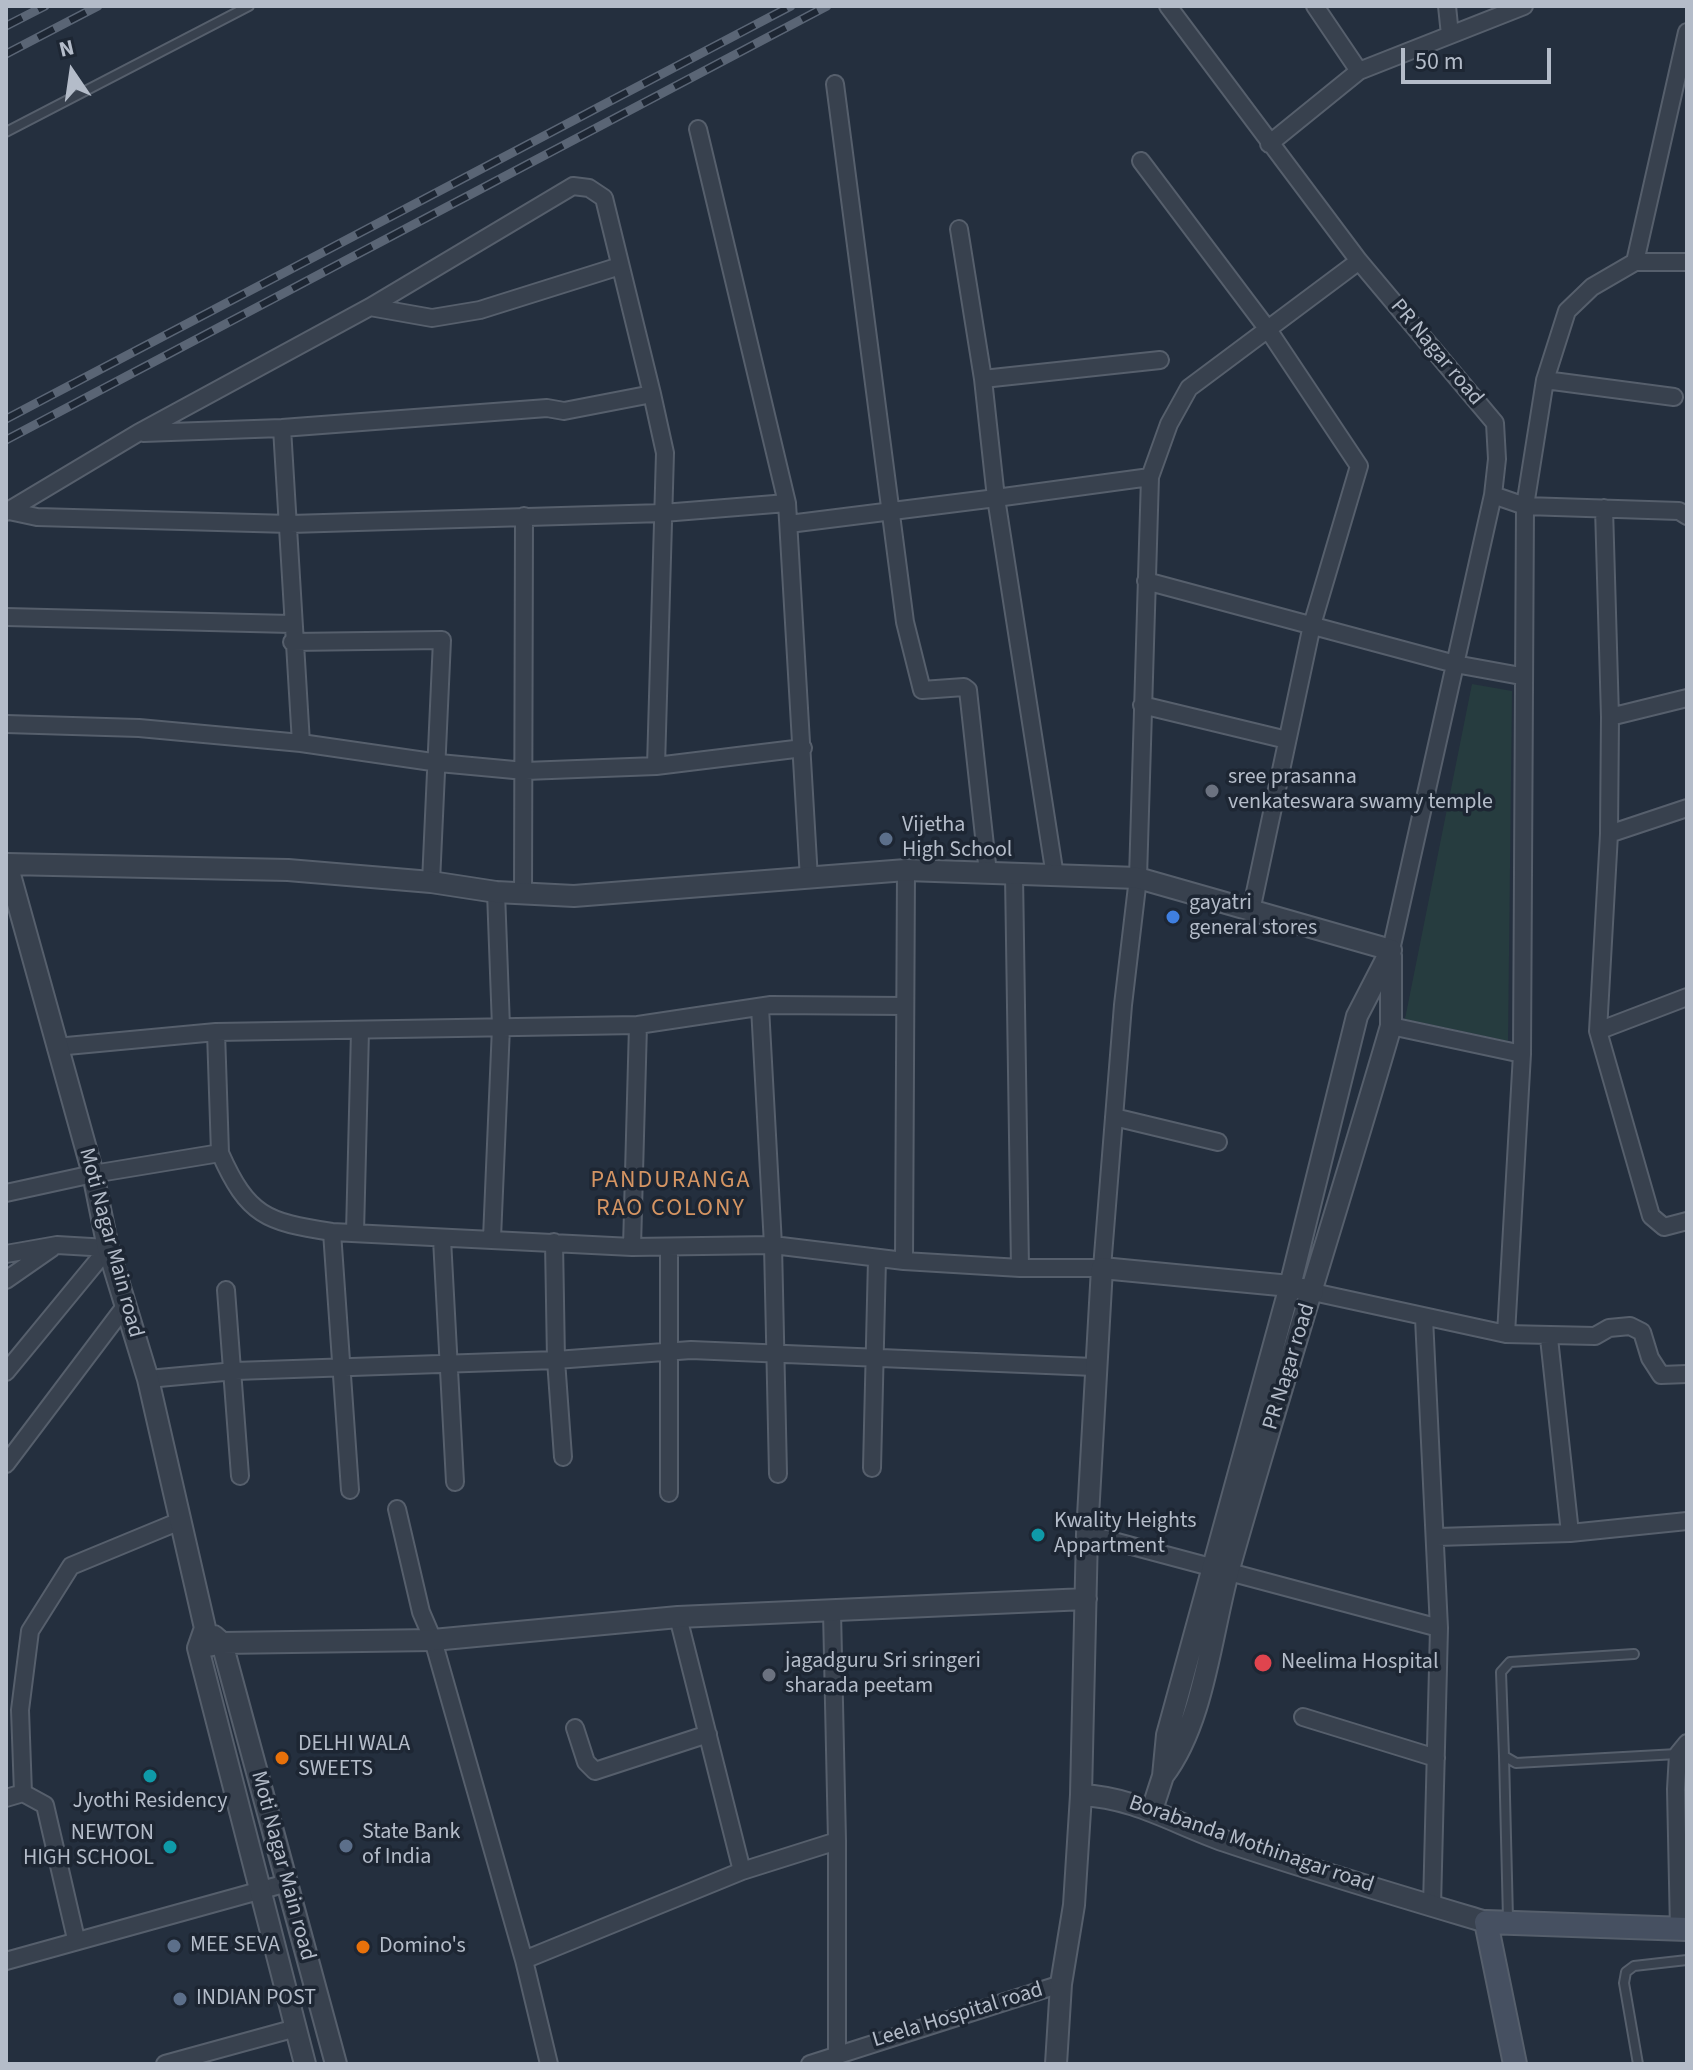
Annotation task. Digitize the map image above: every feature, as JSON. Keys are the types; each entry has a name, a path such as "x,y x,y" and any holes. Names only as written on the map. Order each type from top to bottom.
{"main road":[{"name":"Borabanda Mothinagar road","path":"1497,1923 1683,1929"},
{"path":"1497,1923 1515,2064"}],"street":[{"name":"PR Nagar road","path":"1152,1810 1163,1776 1167,1735 1313,1292 1391,1026 1391,950 1493,495 1497,459 1495,423 1359,261 1168,6"},
{"path":"1315,6 1359,71"},
{"path":"1447,6 1450,35"},
{"path":"1269,144 1359,71 1524,6"},
{"path":"1635,262 1687,32"},
{"path":"835,84 905,622 922,690 964,687 968,690 988,873"},
{"path":"698,129 787,503 809,879"},
{"path":"1141,161 1269,331 1359,466 1312,625 1251,911"},
{"path":"8,511 138,433 370,307 573,186 589,188 604,198 665,453 656,766"},
{"path":"959,229 983,379 996,498 1055,876"},
{"path":"1056,2064 1061,1984 1074,1905 1081,1795 1094,1367 1114,1117 1138,878 1150,477 1169,424 1189,388 1359,261"},
{"path":"1506,1334 1522,1054 1521,676 1525,506 1545,380 1567,311 1592,287 1635,262 1687,262"},
{"path":"370,307 432,318 480,310 620,266"},
{"path":"983,379 1160,360"},
{"path":"1545,380 1674,397"},
{"path":"138,433 282,428 547,408 564,411 652,394"},
{"path":"282,428 290,524 292,642 301,743"},
{"path":"789,524 1150,477"},
{"path":"1493,495 1525,506 1679,511 1687,516"},
{"path":"8,511 37,517 290,524 663,513 787,503"},
{"path":"1604,508 1610,717 1609,834 1598,1031 1651,1216 1664,1227 1687,1221"},
{"path":"523,895 524,516"},
{"path":"1146,581 1455,664 1521,676"},
{"path":"6,617 291,624"},
{"path":"292,642 442,640 439,763 431,882"},
{"path":"1610,717 1687,698"},
{"path":"1142,705 1287,740"},
{"path":"6,724 139,728 301,743 439,763 525,771 656,766 803,748"},
{"path":"1609,834 1687,808"},
{"path":"6,862 288,870 431,882 523,895 574,896 906,870 1138,878 1391,950"},
{"name":"Moti Nagar Main road","path":"6,862 93,1174 108,1248 148,1379 180,1521 201,1638 258,1892 305,2064"},
{"path":"904,1261 906,870"},
{"path":"1014,875 1020,1268"},
{"path":"492,1238 501,1027 496,892"},
{"name":"PR Nagar road","path":"1220,1567 1357,1016 1391,950"},
{"path":"1598,1031 1687,997"},
{"path":"56,1047 216,1032 638,1025 760,1007 905,1006"},
{"path":"760,1007 773,1245 778,1474"},
{"path":"632,1247 638,1025"},
{"path":"1391,1026 1522,1054"},
{"path":"355,1233 360,1031"},
{"path":"216,1032 220,1153 235,1187 252,1208 291,1226 332,1232 442,1239 492,1238 632,1247 773,1245 877,1259 1020,1268 1102,1268 1290,1286 1506,1334 1549,1338 1595,1336 1609,1328 1630,1326 1642,1332 1650,1358 1661,1375 1687,1374"},
{"path":"1114,1117 1218,1142"},
{"path":"6,1193 93,1174 220,1153"},
{"path":"332,1232 350,1490"},
{"path":"442,1239 455,1482"},
{"path":"554,1242 556,1360 563,1457"},
{"path":"6,1280 57,1245"},
{"path":"6,1254 57,1245 108,1248"},
{"path":"669,1247 669,1493"},
{"path":"6,1372 108,1248"},
{"path":"872,1468 877,1259"},
{"path":"226,1290 235,1371 240,1476"},
{"path":"6,1464 126,1305"},
{"path":"1424,1318 1437,1537 1439,1628 1432,1906"},
{"path":"1549,1338 1570,1533"},
{"path":"148,1379 235,1371 556,1360 668,1352 1094,1367"},
{"path":"397,1509 421,1612 433,1640 524,1960 549,2064"},
{"path":"23,1793 20,1710 30,1631 71,1566 180,1521"},
{"path":"1437,1537 1570,1533 1687,1521"},
{"path":"1087,1534 1220,1567 1439,1628"},
{"path":"201,1638 222,1643 433,1640 678,1617 1086,1599"},
{"path":"832,1611 837,2053"},
{"path":"678,1617 742,1871"},
{"name":"Moti Nagar Main road","path":"222,1643 336,2064"},
{"path":"1303,1717 1436,1758"},
{"path":"575,1728 586,1762 595,1771 708,1734"},
{"path":"1682,1749 1683,1929"},
{"path":"6,1798 23,1793 45,1805 76,1939"},
{"name":"Borabanda Mothinagar road","path":"1081,1795 1104,1796 1152,1810 1219,1839 1432,1906 1497,1923"},
{"path":"524,1960 742,1871 837,1841"},
{"path":"6,1961 76,1939 287,1883"},
{"name":"Leela Hospital road","path":"810,2064 1061,1984"},
{"path":"165,2064 296,2028"}],"lane":[{"path":"6,132 249,6"},
{"path":"1497,1923 1504,1756 1501,1672 1510,1662 1634,1654"},
{"path":"1504,1756 1516,1763 1682,1749"},
{"path":"1638,2064 1624,1983 1626,1972 1634,1966 1687,1960"}],"green space":[{"path":"1472,684 1512,691 1508,1041 1405,1019"}],"railway":[{"path":"6,26 45,6"},
{"path":"6,54 98,6"},
{"path":"6,419 791,6"},
{"path":"6,440 827,6"}],"place":[{"name":"sree prasanna venkateswara swamy temple","path":"1212,791"},
{"name":"Vijetha High School","path":"886,839"},
{"name":"gayatri general stores","path":"1173,917"},
{"name":"Kwality Heights Appartment","path":"1038,1535"},
{"name":"Neelima Hospital","path":"1263,1663"},
{"name":"jagadguru Sri sringeri sharada peetam","path":"769,1675"},
{"name":"DELHI WALA SWEETS","path":"282,1758"},
{"name":"Jyothi Residency","path":"150,1776"},
{"name":"State Bank of India","path":"346,1846"},
{"name":"NEWTON HIGH SCHOOL","path":"170,1847"},
{"name":"MEE SEVA","path":"174,1946"},
{"name":"Domino's","path":"363,1947"},
{"name":"INDIAN POST","path":"180,1999"}],"district":[{"name":"PANDURANGA RAO COLONY","path":"671,1196"}]}
